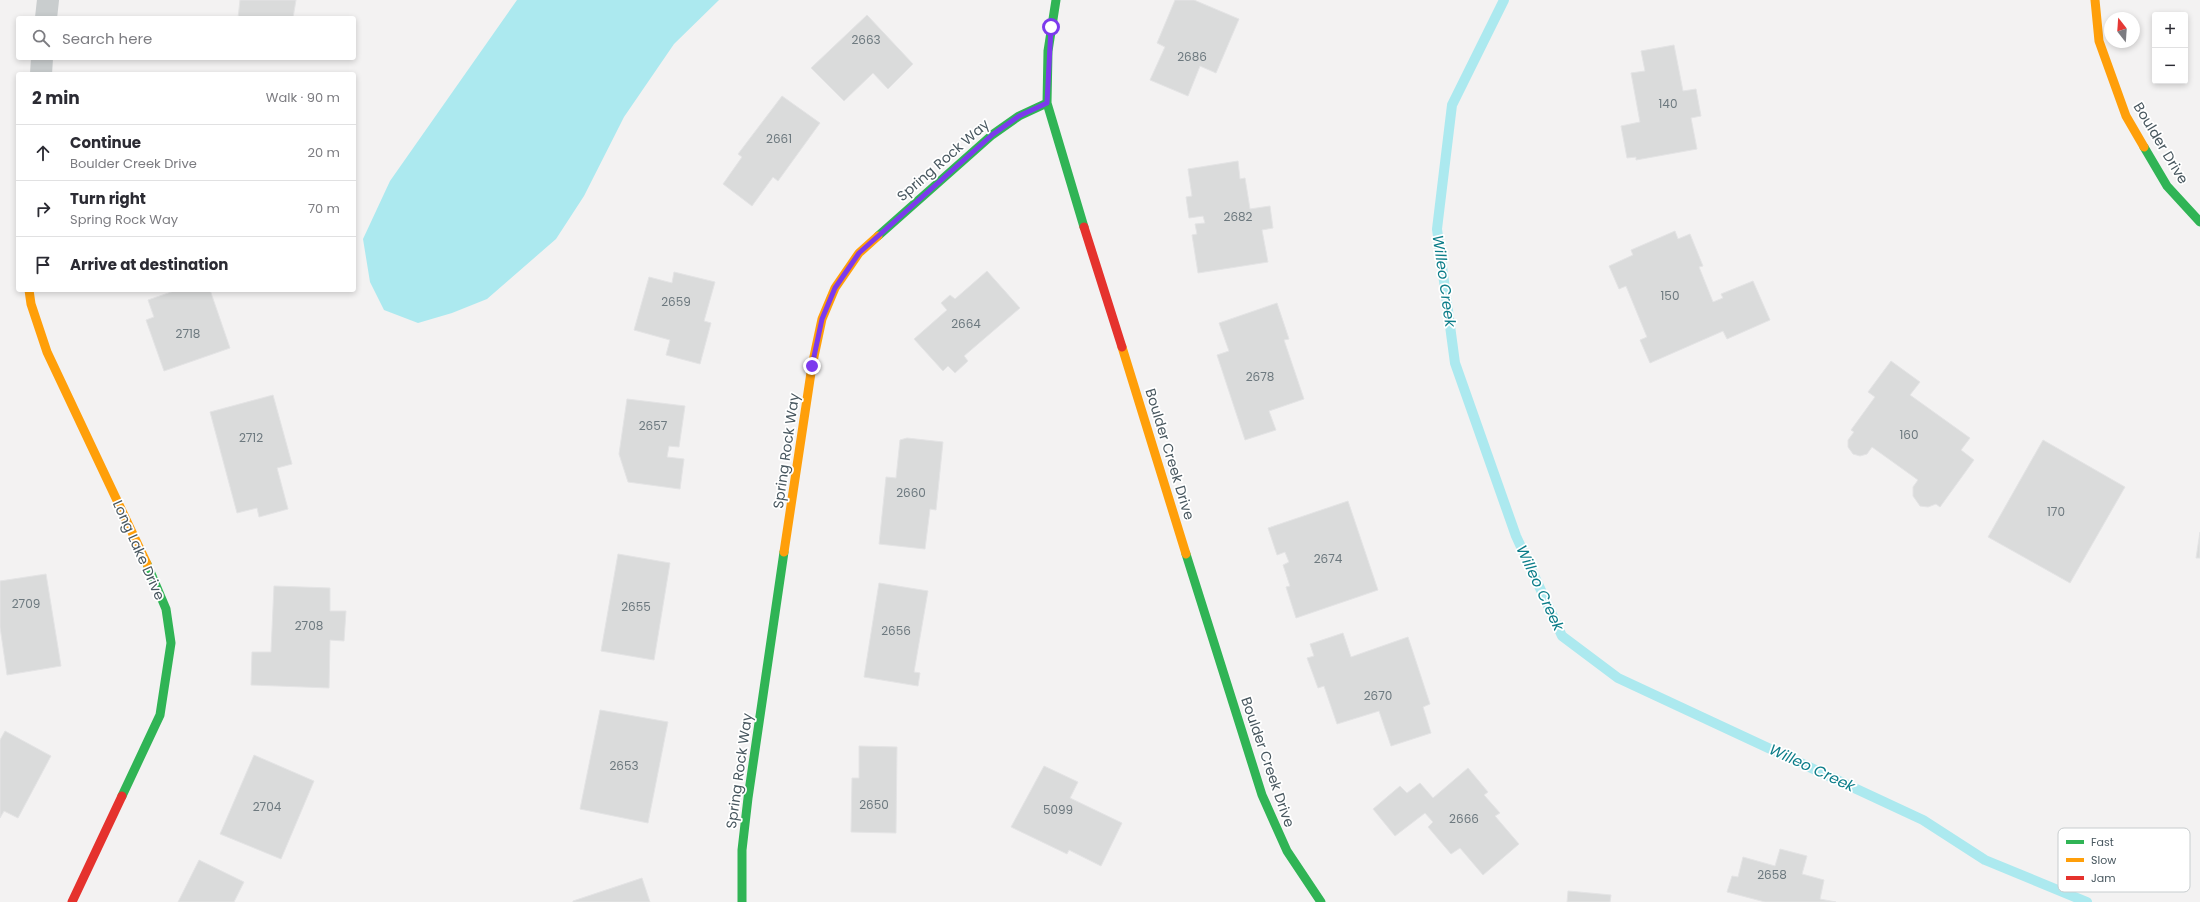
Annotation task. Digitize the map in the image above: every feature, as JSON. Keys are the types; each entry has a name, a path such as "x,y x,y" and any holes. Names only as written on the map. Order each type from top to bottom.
{"street":[{"path":"46,16 48,0"},
{"name":"Boulder Creek Drive","path":"1056,0 1050,39 1047,103 1071,186 1262,795 1275,830 1295,866 1321,902"},
{"name":"Boulder Drive","path":"2094,0 2099,41 2126,116 2167,186 2200,222"},
{"path":"41,72 42,60"},
{"name":"Spring Rock Way","path":"742,902 742,850 748,798 812,366 822,319 835,288 859,253 992,135 1019,116 1047,103"},
{"name":"Long Lake Drive","path":"29,292 31,304 47,352 154,578 166,610 171,643 160,715 72,902"}],"water":[{"path":"517,0 719,0 674,44 624,117 584,196 556,239 487,299 452,313 418,323 384,310 370,282 363,239 390,181"}],"building":[{"path":"240,0 296,0 293,16 238,16"},
{"path":"1175,0 1194,0 1239,19 1216,73 1200,66 1188,96 1150,80 1165,47 1157,43"},
{"path":"867,15 913,64 888,89 873,73 844,101 811,68"},
{"path":"1674,45 1683,91 1696,89 1701,116 1691,118 1697,149 1636,160 1636,157 1627,158 1621,126 1640,122 1631,73 1645,71 1641,51"},
{"path":"782,96 820,123 778,181 773,177 752,206 723,184 742,157 738,154"},
{"path":"1238,161 1240,179 1245,178 1250,209 1270,206 1273,228 1262,230 1268,262 1198,273 1192,235 1197,234 1195,224 1205,223 1203,216 1189,218 1186,197 1192,196 1188,169"},
{"path":"1675,231 1678,239 1690,234 1703,266 1699,267 1713,302 1723,298 1721,294 1753,281 1770,320 1727,339 1723,331 1650,363 1640,340 1647,337 1626,286 1619,289 1609,266 1633,255 1631,250"},
{"path":"987,271 1020,308 964,356 968,361 955,373 948,366 943,371 914,339 947,310 941,303 950,295 955,299"},
{"path":"674,272 715,282 704,321 711,323 700,364 666,355 670,340 634,330 649,277 672,283"},
{"path":"171,292 211,292 230,348 164,371 146,320 154,317 148,300"},
{"path":"1277,303 1289,339 1284,340 1304,399 1269,411 1276,430 1245,440 1217,355 1229,351 1219,323"},
{"path":"1891,361 1920,382 1910,395 1970,438 1961,450 1974,460 1940,507 1936,504 1928,507 1920,506 1913,496 1913,487 1918,480 1872,447 1867,454 1860,456 1853,454 1848,447 1848,440 1854,432 1851,430 1875,397 1868,392"},
{"path":"273,395 292,464 277,468 288,509 259,517 257,508 237,513 210,412"},
{"path":"627,399 685,406 679,447 669,446 667,457 684,459 680,489 628,482 619,454"},
{"path":"907,438 943,442 936,510 930,509 925,549 879,544 886,477 896,478 900,440"},
{"path":"2043,440 2125,487 2070,583 1988,537"},
{"path":"1348,501 1378,590 1296,618 1286,587 1290,586 1283,565 1289,562 1285,552 1277,555 1268,528"},
{"path":"2200,532 2200,558 2196,558"},
{"path":"618,554 670,563 654,660 601,651"},
{"path":"46,574 61,666 7,675 0,627 0,581"},
{"path":"879,583 928,591 914,672 920,673 918,686 864,677"},
{"path":"274,586 330,588 330,611 346,611 344,641 330,640 329,688 251,685 252,652 271,652"},
{"path":"1343,633 1351,657 1408,637 1430,704 1423,707 1431,733 1391,746 1379,711 1337,724 1324,686 1318,688 1307,658 1314,656 1310,644"},
{"path":"600,710 668,722 648,823 580,809"},
{"path":"5,731 51,756 18,818 4,811 0,818 0,740"},
{"path":"859,746 897,747 896,833 851,832 852,778 859,778"},
{"path":"254,755 314,781 281,859 220,834"},
{"path":"1044,766 1078,782 1070,798 1122,823 1101,866 1069,850 1067,854 1011,827"},
{"path":"1468,768 1488,792 1484,795 1500,813 1495,816 1519,844 1483,875 1460,848 1451,854 1428,827 1433,822 1425,813 1395,836 1373,809 1400,786 1407,793 1420,783 1433,798"},
{"path":"1780,849 1807,856 1802,874 1824,880 1820,899 1836,902 1765,902 1727,892 1732,876 1738,877 1743,857 1775,866"},
{"path":"199,860 244,882 234,902 178,902"},
{"path":"642,878 650,902 573,902 573,901"},
{"path":"1568,891 1611,895 1610,902 1567,902"}],"waterway":[{"name":"Willeo Creek","path":"1504,0 1452,105 1437,229 1455,363 1516,536 1562,636 1618,678 1923,820 1985,860 2058,890"},
{"name":"Willeo Creek","path":"2063,892 2087,902"}],"traffic: fast":[{"path":"1056,0 1048,51 1047,103 1084,227"},
{"path":"878,236 992,135 1019,116 1047,103"},
{"path":"2144,147 2167,186 2200,222"},
{"path":"742,902 742,850 748,798 784,552"},
{"path":"1186,554 1262,795 1287,851 1321,902"},
{"path":"122,796 160,715 171,643 166,609 147,564"}],"traffic: slow":[{"path":"2095,0 2099,41 2126,116 2144,147"},
{"path":"784,552 812,366 822,319 835,288 859,253 878,236"},
{"path":"29,292 31,304 47,352 147,564"},
{"path":"1122,347 1186,554"}],"traffic: jam":[{"path":"1084,227 1122,347"},
{"path":"72,902 122,796"}],"route":[{"path":"812,366 822,319 835,288 859,253 992,135 1019,116 1047,103 1048,51 1051,27"}]}
